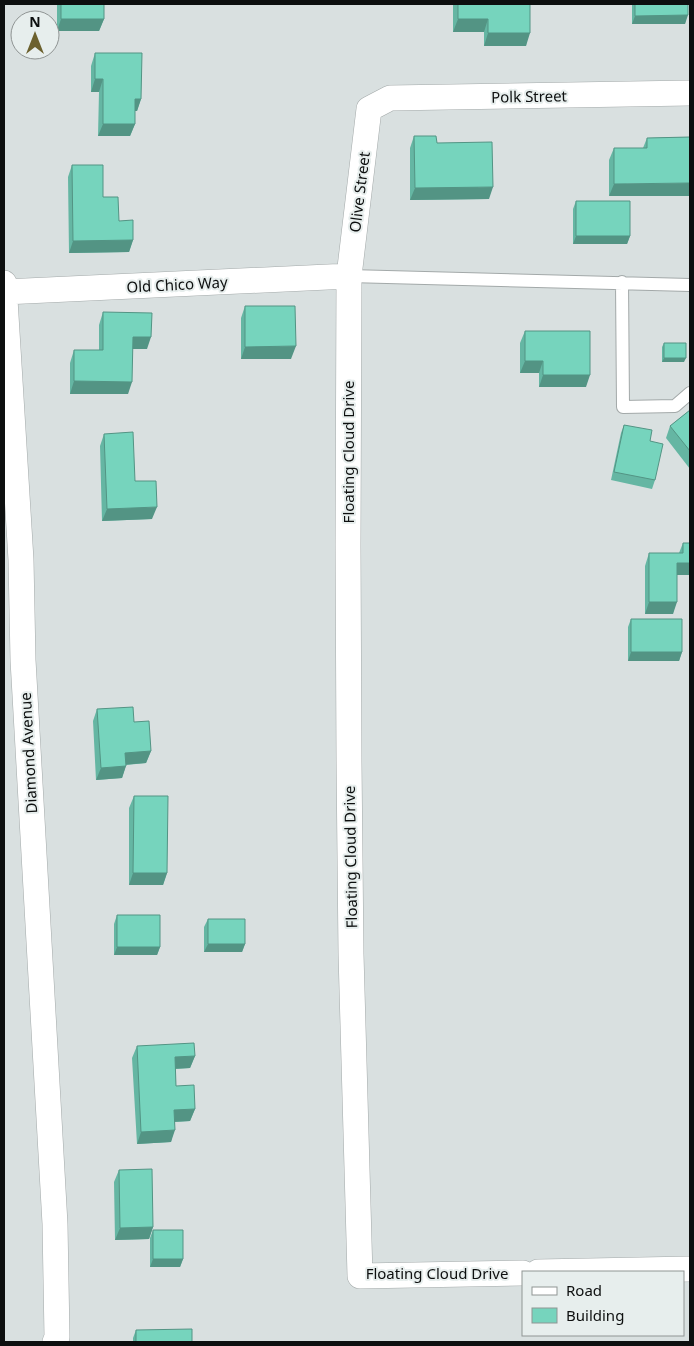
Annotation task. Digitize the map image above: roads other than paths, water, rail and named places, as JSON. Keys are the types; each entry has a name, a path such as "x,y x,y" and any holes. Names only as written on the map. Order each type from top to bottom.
{"street":[{"name":"Polk Street","path":"369,109 390,98 690,93"},
{"name":"Olive Street","path":"349,276 369,109"},
{"name":"Old Chico Way","path":"4,292 349,276"},
{"name":"Floating Cloud Drive","path":"349,276 351,954 360,1276 522,1273"},
{"name":"Diamond Avenue","path":"4,283 12,561 23,660 55,1224 55,1342"},
{"path":"589,1271 690,1269"}],"lane":[{"path":"349,276 690,285"},
{"path":"622,282 623,407 675,406 690,393"}]}
